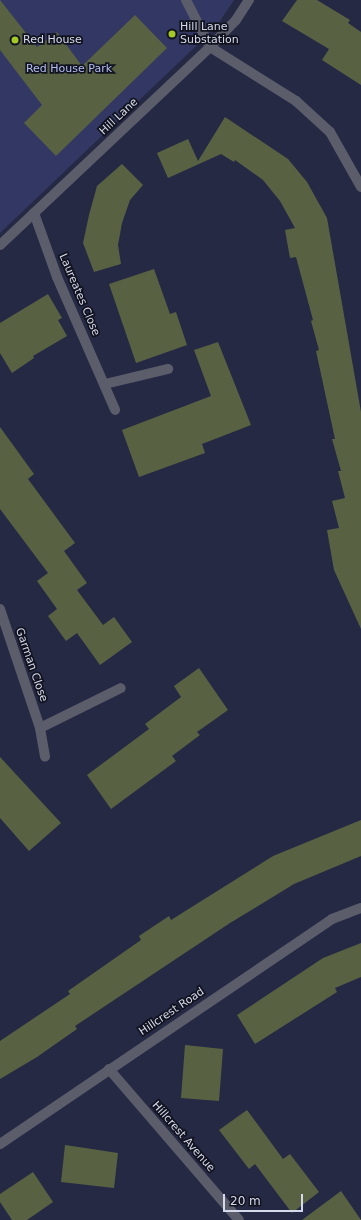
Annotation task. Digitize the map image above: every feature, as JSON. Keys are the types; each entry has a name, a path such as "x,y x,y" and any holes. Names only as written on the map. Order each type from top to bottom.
{"street":[{"path":"186,0 210,47 296,101 330,132 361,187"},
{"name":"Hill Lane","path":"0,245 210,47 236,20 249,0"},
{"name":"Laureates Close","path":"34,213 57,277 105,384 115,410"},
{"path":"105,384 168,368"},
{"name":"Garman Close","path":"0,609 40,728 45,757"},
{"path":"40,728 121,688"},
{"name":"Hillcrest Road","path":"0,1144 332,919 361,908"},
{"name":"Hillcrest Avenue","path":"109,1069 238,1220"}],"green space":[{"name":"Red House Park","path":"0,0 234,0 216,27 0,233"}],"building":[{"path":"0,0 37,47 57,32 82,66 135,15 167,48 56,156 24,123 42,105 0,50"},
{"path":"297,0 317,0 350,20 348,23 361,32 361,85 322,60 329,49 282,21"},
{"path":"225,117 288,159 307,182 327,218 361,412 361,629 334,570 327,530 339,528 332,501 345,498 338,471 341,471 332,439 335,439 316,351 319,350 311,321 313,320 296,257 290,258 285,230 295,228 280,201 263,180 235,160 234,162 221,154 168,178 157,153 188,139 198,161"},
{"path":"122,164 143,185 130,200 122,223 118,245 121,264 94,272 83,243 89,215 97,186"},
{"path":"154,269 170,314 176,312 187,345 136,363 109,284"},
{"path":"48,294 62,318 58,320 67,336 33,356 34,358 12,373 0,353 0,323"},
{"path":"218,342 251,425 202,444 205,453 139,477 122,430 211,396 194,350"},
{"path":"0,427 34,474 28,479 75,543 64,551 87,583 77,590 103,625 114,617 132,642 100,665 77,633 66,641 48,616 57,609 37,581 48,573 0,509"},
{"path":"199,668 228,710 197,732 200,735 172,756 176,761 111,809 87,775 149,729 145,724 181,697 174,686"},
{"path":"0,757 61,823 29,851 0,818"},
{"path":"361,820 361,856 294,884 230,923 75,1026 77,1029 37,1057 0,1079 0,1041 70,994 68,991 141,940 139,936 169,916 171,920 273,856"},
{"path":"361,943 361,977 335,988 337,992 255,1044 237,1015 323,958"},
{"path":"185,1045 223,1049 219,1101 181,1098"},
{"path":"247,1110 283,1159 290,1154 319,1192 292,1213 255,1164 249,1169 219,1130"},
{"path":"65,1145 118,1153 114,1188 61,1182"},
{"path":"33,1172 53,1202 27,1220 12,1220 0,1202 0,1194"},
{"path":"341,1191 361,1220 302,1220"}],"place":[{"name":"Hill Lane Substation","path":"172,34"},
{"name":"Red House","path":"15,40"}]}
